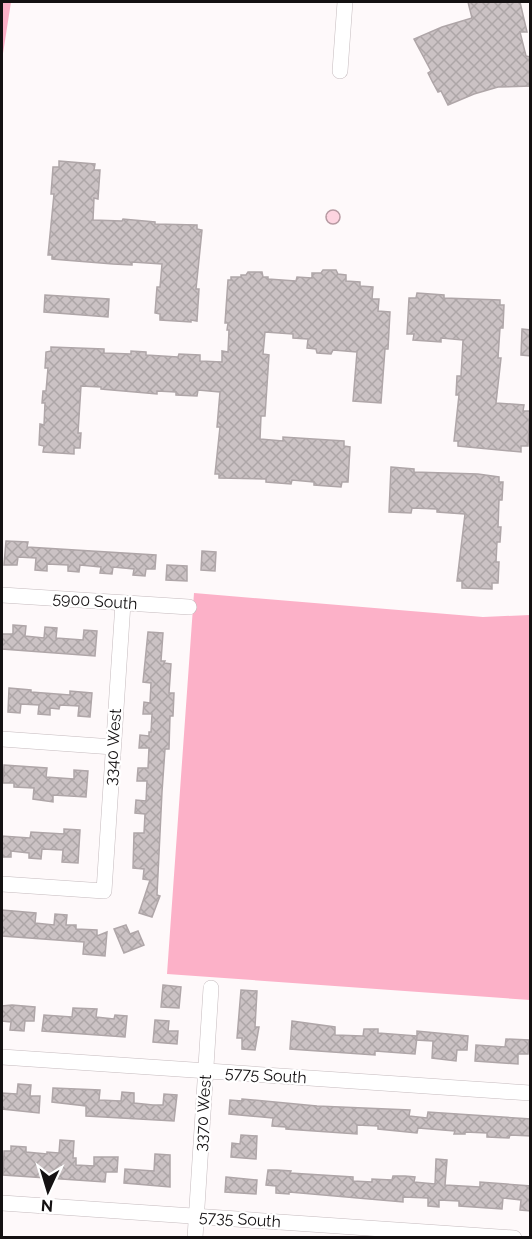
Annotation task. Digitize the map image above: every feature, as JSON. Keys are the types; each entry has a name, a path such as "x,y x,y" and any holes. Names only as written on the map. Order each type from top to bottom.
{"street":[{"path":"340,71 345,2"},
{"name":"5900 South","path":"2,595 189,607"},
{"name":"3340 West","path":"2,884 104,891 123,603"},
{"path":"2,739 113,747"},
{"name":"3370 West","path":"195,1238 211,988"},
{"name":"5775 South","path":"2,1057 531,1093"},
{"name":"5735 South","path":"2,1203 514,1238"}],"shaded area":[{"path":"2,2 11,2 2,60"},
{"path":"194,593 483,617 530,615 530,1000 167,974"}],"water":[{"path":"333,210 338,212 340,217 338,222 333,224 328,222 326,217 328,212"}],"building":[{"path":"468,2 520,2 527,32 520,32 526,56 531,57 531,86 498,87 448,105 441,91 438,92 428,73 431,71 414,39 472,18"},
{"path":"59,161 95,164 94,170 100,170 98,199 94,198 93,220 122,221 123,219 155,222 155,224 197,225 197,229 202,230 196,289 199,289 197,321 160,320 160,314 155,313 162,264 132,262 132,265 113,264 52,259 52,255 48,255 54,194 51,194 53,167 59,167"},
{"path":"323,270 336,270 338,274 346,275 346,281 360,282 360,286 373,287 372,299 379,299 378,311 390,312 381,403 353,401 357,352 333,350 331,354 317,353 316,349 307,348 308,339 293,338 293,334 265,332 263,354 269,355 265,416 261,416 260,439 283,441 283,437 344,441 344,446 350,447 348,482 342,482 341,487 314,485 314,482 292,480 291,484 266,482 266,479 219,478 219,474 215,474 220,427 217,427 220,392 198,390 197,396 176,395 176,392 157,391 157,394 81,386 78,433 81,433 80,448 74,448 74,454 43,452 44,446 39,445 40,424 44,425 45,403 42,403 43,391 46,391 48,368 45,368 46,352 51,351 51,347 104,349 104,353 146,352 146,355 178,357 179,354 200,355 200,361 222,362 222,351 228,352 229,330 227,330 228,323 225,323 228,280 231,280 231,277 241,277 248,272 262,272 263,277 268,277 268,279 296,281 297,277 312,278 312,273 321,273"},
{"path":"417,293 444,295 444,298 500,300 500,305 504,305 503,328 500,328 498,358 501,358 496,403 524,405 523,411 530,411 528,446 521,446 521,452 458,446 458,441 454,441 459,395 456,395 457,376 461,376 463,340 441,338 441,342 413,340 414,334 407,334 409,298 416,298"},
{"path":"45,295 109,299 108,317 44,312"},
{"path":"522,329 531,330 531,356 521,355"},
{"path":"391,467 414,469 414,472 499,477 499,482 503,482 502,500 499,500 498,527 501,527 500,542 497,542 498,583 492,583 492,589 462,588 462,581 457,581 465,514 437,512 437,509 412,508 411,513 389,512"},
{"path":"6,541 28,542 27,547 156,555 155,569 146,569 145,576 133,575 134,569 113,567 112,574 100,573 101,567 80,565 79,572 68,571 68,565 47,564 47,571 35,570 36,558 18,557 17,565 4,565"},
{"path":"202,551 216,552 215,571 201,570"},
{"path":"167,565 187,566 187,581 166,580"},
{"path":"13,625 26,626 25,636 44,638 45,627 57,628 56,638 83,640 84,630 97,631 95,656 2,649 2,634 13,634"},
{"path":"148,632 163,633 161,661 171,664 169,693 174,693 173,716 170,716 169,749 165,749 162,792 157,895 160,896 152,917 139,913 150,880 143,879 144,869 133,868 134,833 144,833 145,814 135,813 136,800 146,801 147,781 137,781 138,768 148,768 149,748 139,748 140,735 149,736 151,732 152,714 143,714 144,702 150,703 151,683 143,682"},
{"path":"9,688 70,695 70,691 92,693 90,717 78,716 79,706 60,705 59,709 50,708 50,715 38,714 39,705 21,704 20,713 8,712"},
{"path":"4,765 47,768 46,777 74,779 74,770 88,771 86,797 53,795 53,802 33,799 34,788 14,787 14,783 3,783"},
{"path":"64,829 80,830 78,863 62,862 63,850 42,849 41,859 29,858 29,853 11,851 11,857 2,857 2,836 30,838 31,832 64,834"},
{"path":"2,910 36,913 35,923 54,925 55,914 67,915 66,925 76,925 76,929 97,930 97,936 107,932 105,956 83,954 84,942 2,936"},
{"path":"126,925 130,934 138,931 144,945 124,953 114,929"},
{"path":"163,985 181,987 179,1008 161,1007"},
{"path":"241,990 257,991 255,1027 259,1027 255,1050 242,1049 242,1038 237,1038"},
{"path":"2,1006 35,1007 34,1021 25,1021 24,1031 10,1030 11,1022 2,1021"},
{"path":"73,1008 97,1009 96,1017 114,1019 115,1015 127,1016 125,1037 42,1031 44,1015 72,1017"},
{"path":"155,1020 169,1021 168,1031 178,1031 177,1044 153,1042"},
{"path":"292,1021 335,1027 335,1035 363,1036 364,1029 378,1029 378,1033 417,1036 417,1031 468,1036 467,1050 457,1050 456,1061 432,1058 433,1041 417,1040 415,1054 375,1051 375,1055 290,1049"},
{"path":"506,1039 529,1040 528,1054 518,1054 518,1064 475,1061 476,1045 505,1047"},
{"path":"18,1084 31,1085 30,1096 40,1096 39,1113 2,1109 2,1093 17,1094"},
{"path":"53,1088 100,1090 99,1100 121,1101 122,1092 134,1093 134,1103 153,1105 163,1105 164,1094 177,1095 174,1121 86,1116 86,1106 52,1102"},
{"path":"242,1099 317,1106 410,1110 409,1116 427,1118 428,1112 531,1119 531,1136 487,1137 487,1133 454,1134 455,1131 418,1128 417,1133 357,1125 357,1134 286,1129 286,1127 272,1126 273,1118 229,1114 230,1100 242,1101"},
{"path":"241,1135 257,1136 256,1159 231,1157 232,1143 240,1144"},
{"path":"60,1140 74,1141 73,1158 76,1158 76,1165 94,1166 94,1157 118,1157 117,1172 106,1172 105,1182 3,1175 4,1151 11,1151 11,1146 26,1147 26,1152 59,1153"},
{"path":"155,1154 170,1155 170,1187 124,1183 125,1169 154,1171"},
{"path":"436,1159 447,1160 445,1185 480,1187 480,1182 531,1186 531,1211 520,1210 521,1200 503,1198 502,1209 459,1206 459,1201 439,1200 439,1207 428,1206 428,1198 403,1197 403,1202 289,1192 289,1194 276,1193 276,1186 266,1185 268,1170 353,1177 353,1181 372,1182 372,1179 392,1180 393,1176 405,1176 415,1177 414,1182 435,1184"},
{"path":"226,1177 257,1180 256,1194 225,1192"}]}
